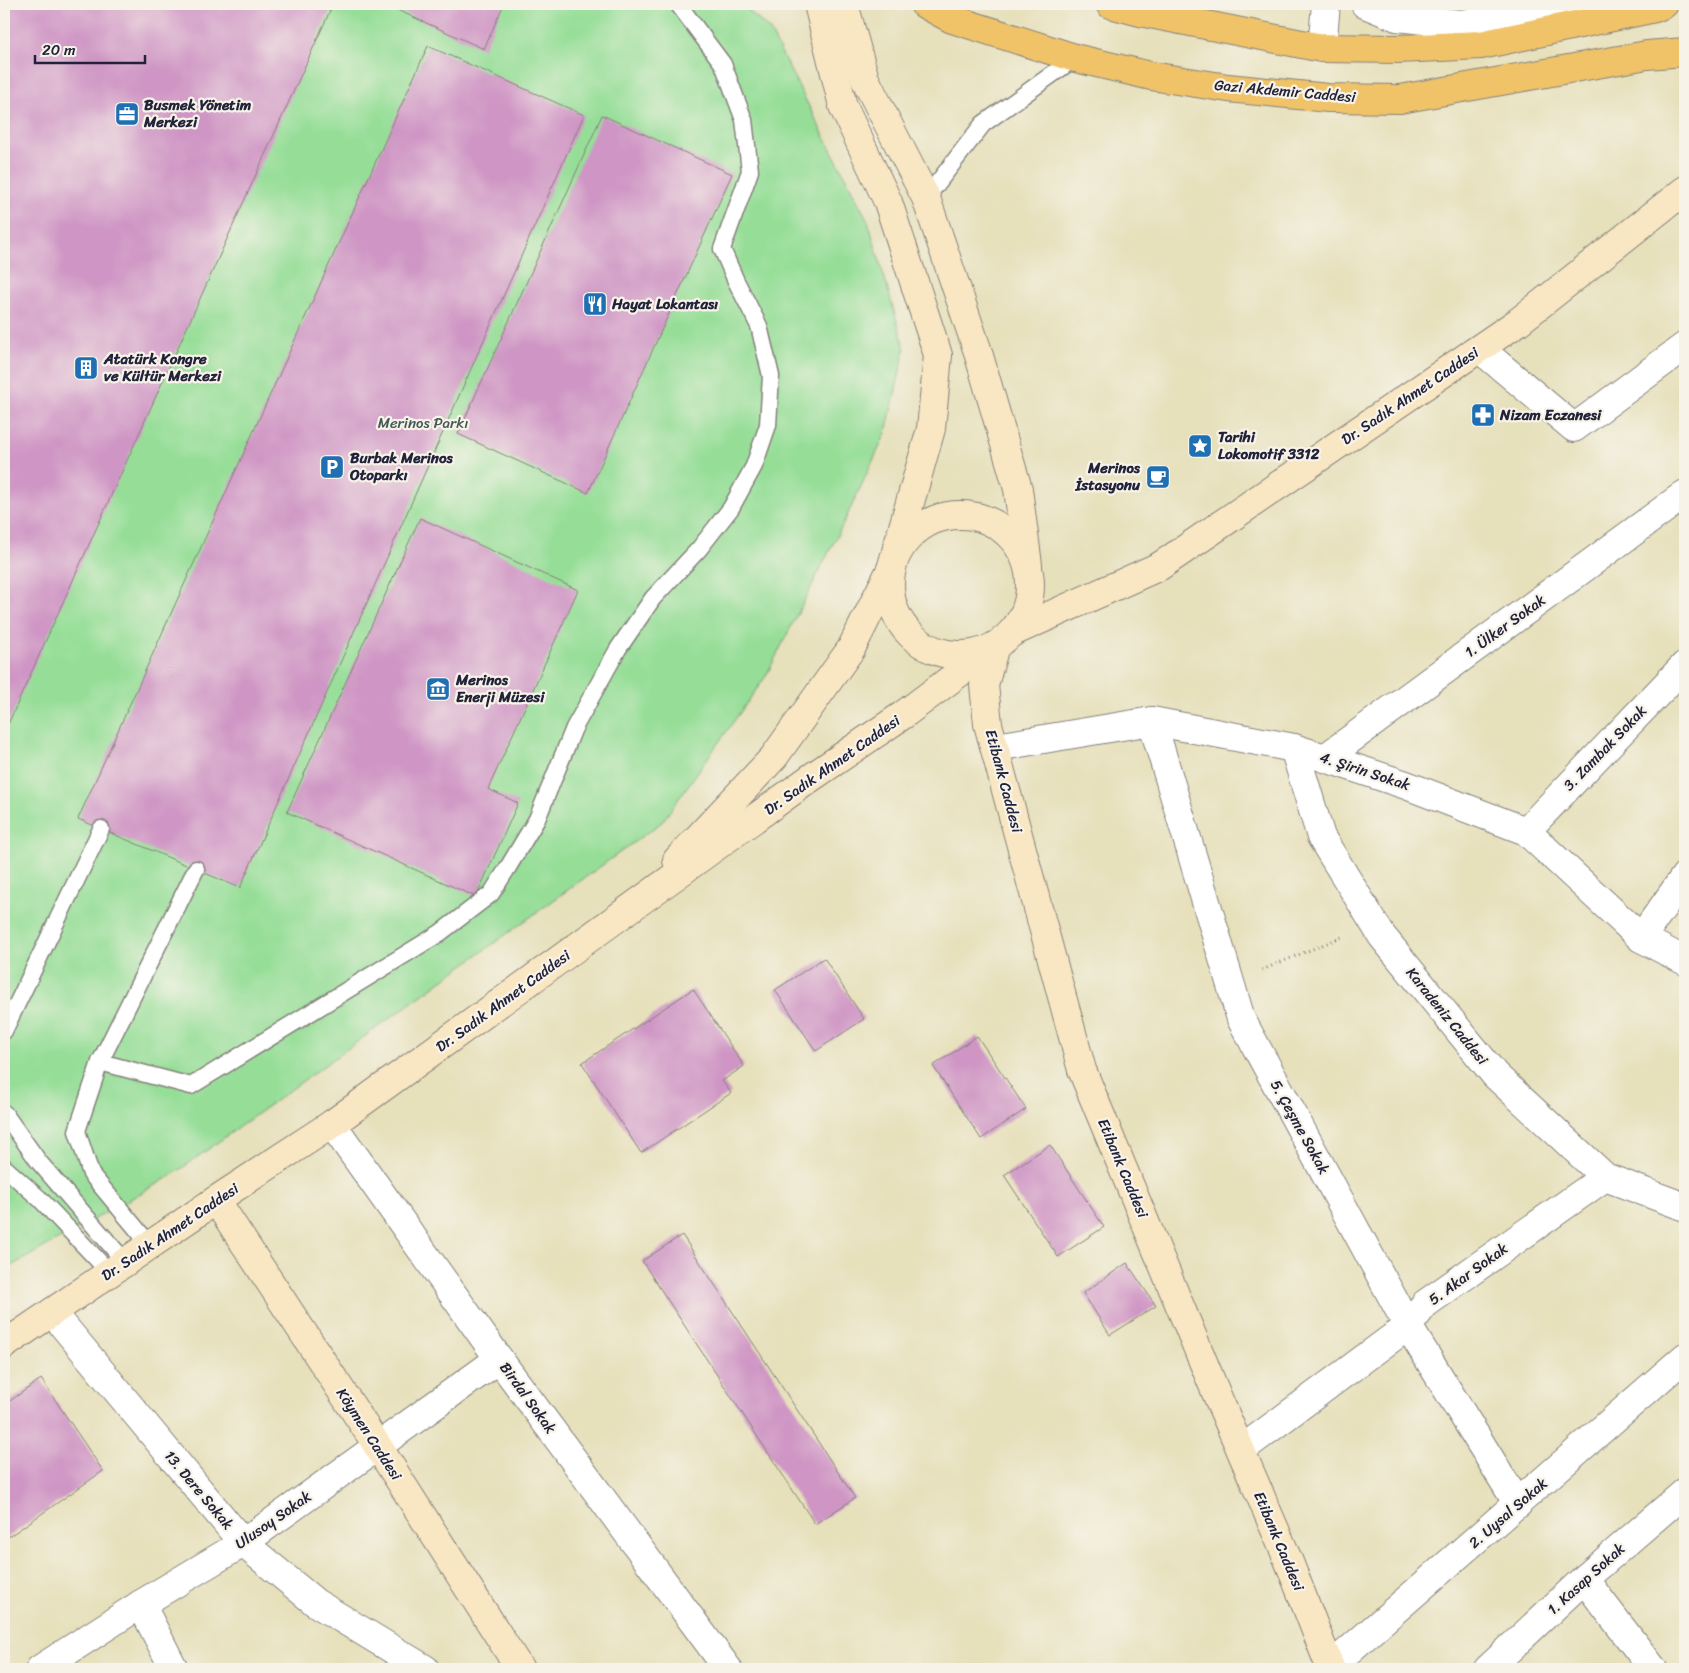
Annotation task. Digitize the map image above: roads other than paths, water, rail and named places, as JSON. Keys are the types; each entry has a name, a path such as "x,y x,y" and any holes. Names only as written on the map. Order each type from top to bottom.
{"main road":[{"path":"818,4 843,106 888,202 938,355 931,429 891,569 889,592 895,614 908,634 927,648 949,655 973,654 1004,639 1025,612 1030,588 1018,489 977,349 926,198 865,79 844,4"},
{"name":"Gazi Akdemir Caddesi","path":"924,4 952,19 1075,58 1151,76 1228,88 1328,98 1400,98 1647,55 1685,52"},
{"path":"1110,4 1159,16 1322,48 1398,49 1481,45 1660,6"},
{"name":"Dr. Sadık Ahmet Caddesi","path":"4,1345 216,1200 332,1124 812,777 903,715 1004,639 1160,566 1518,322 1685,190"},
{"path":"634,907 774,757 851,649 900,548 915,530 935,519 958,514 981,517 1002,528 1018,544 1028,565"},
{"name":"Etibank Caddesi","path":"1004,639 984,684 988,724 996,747 1082,1070 1240,1450 1289,1562 1329,1668"},
{"name":"Köymen Caddesi","path":"216,1200 377,1445 520,1669"}],"street":[{"path":"1322,48 1326,4"},
{"path":"1365,4 1397,17 1460,24 1530,15 1584,4 1660,6"},
{"path":"1480,349 1574,428 1685,346"},
{"name":"1. Ülker Sokak","path":"1325,758 1685,494"},
{"name":"3. Zambak Sokak","path":"1526,831 1685,665"},
{"name":"4. Şirin Sokak","path":"996,747 1152,721 1294,748 1406,785 1526,831 1641,938 1685,961"},
{"name":"5. Çeşme Sokak","path":"1152,721 1241,1019 1408,1326 1518,1504"},
{"name":"Karadeniz Caddesi","path":"1294,748 1321,837 1382,936 1495,1075 1605,1177 1685,1207"},
{"path":"1641,938 1685,876"},
{"name":"Birdal Sokak","path":"332,1124 499,1359 728,1669"},
{"name":"5. Akar Sokak","path":"1240,1450 1408,1326 1425,1304 1605,1177"},
{"name":"13. Dere Sokak","path":"52,1312 243,1542 316,1603 425,1669"},
{"name":"2. Uysal Sokak","path":"1329,1668 1685,1357"},
{"name":"Ulusoy Sokak","path":"40,1669 141,1604 243,1542 499,1359"},
{"name":"1. Kasap Sokak","path":"1488,1669 1584,1579 1685,1492"},
{"path":"1584,1579 1653,1669"},
{"path":"141,1604 174,1669"}],"lane":[{"path":"100,1062 191,1086 440,933 491,894 537,819 574,728 618,649 653,598 699,549 731,508 754,466 768,425 771,376 759,326 722,249 750,171 744,120 723,64 678,4"},
{"path":"926,198 983,124 1075,58"},
{"path":"4,1031 101,829"},
{"path":"150,1245 91,1174 77,1131 100,1062 196,869"},
{"path":"4,1113 118,1268"},
{"path":"4,1167 118,1268"}],"place":[{"name":"Busmek Yönetim Merkezi","path":"127,114"},
{"name":"Hayat Lokantası","path":"595,304"},
{"name":"Atatürk Kongre ve Kültür Merkezi","path":"86,368"},
{"name":"Nizam Eczanesi","path":"1483,415"},
{"name":"Tarihi Lokomotif 3312","path":"1200,446"},
{"name":"Burbak Merinos Otoparkı","path":"332,467"},
{"name":"Merinos İstasyonu","path":"1158,477"},
{"name":"Merinos Enerji Müzesi","path":"438,689"}],"park label":[{"name":"Merinos Parkı","path":"423,423"}]}
